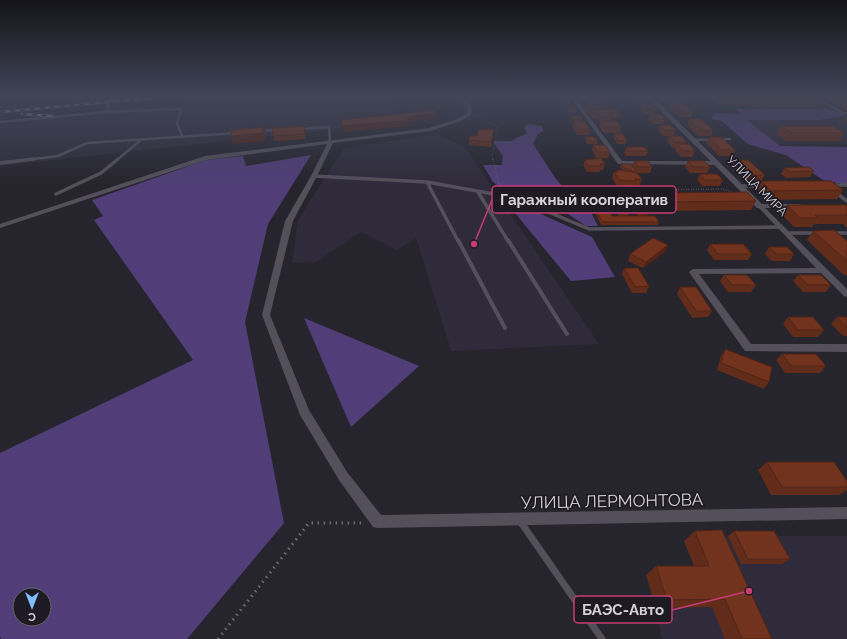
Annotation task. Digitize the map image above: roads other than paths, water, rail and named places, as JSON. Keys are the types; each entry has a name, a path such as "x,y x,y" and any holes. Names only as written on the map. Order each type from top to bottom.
{"street":[{"path":"0,226 205,158 330,143 430,129 440,126"},
{"path":"593,126 620,164 716,163"},
{"name":"УЛИЦА МИРА","path":"679,126 847,294"},
{"path":"314,176 330,143"},
{"name":"УЛИЦА ЛЕРМОНТОВА","path":"314,176 289,221 266,315 304,412 343,476 378,522 847,513"},
{"path":"760,206 807,206"},
{"path":"824,270 693,272 748,348 847,348"}],"lane":[{"path":"179,126 182,136"},
{"path":"293,129 329,127 330,143"},
{"path":"257,132 279,130"},
{"path":"0,163 58,156 87,143 242,132"},
{"path":"56,194 101,173 142,139"},
{"path":"693,140 730,139"},
{"path":"314,176 427,182 515,198 589,229 783,230 847,233"},
{"path":"427,182 504,328"},
{"path":"826,185 847,185"},
{"path":"740,186 770,186"},
{"path":"831,189 844,204"},
{"path":"478,192 567,334"},
{"path":"832,233 837,237"},
{"path":"519,520 602,639"}],"place":[{"name":"Гаражный кооператив","path":"474,244"},
{"name":"БАЭС-Авто","path":"749,591"}]}
